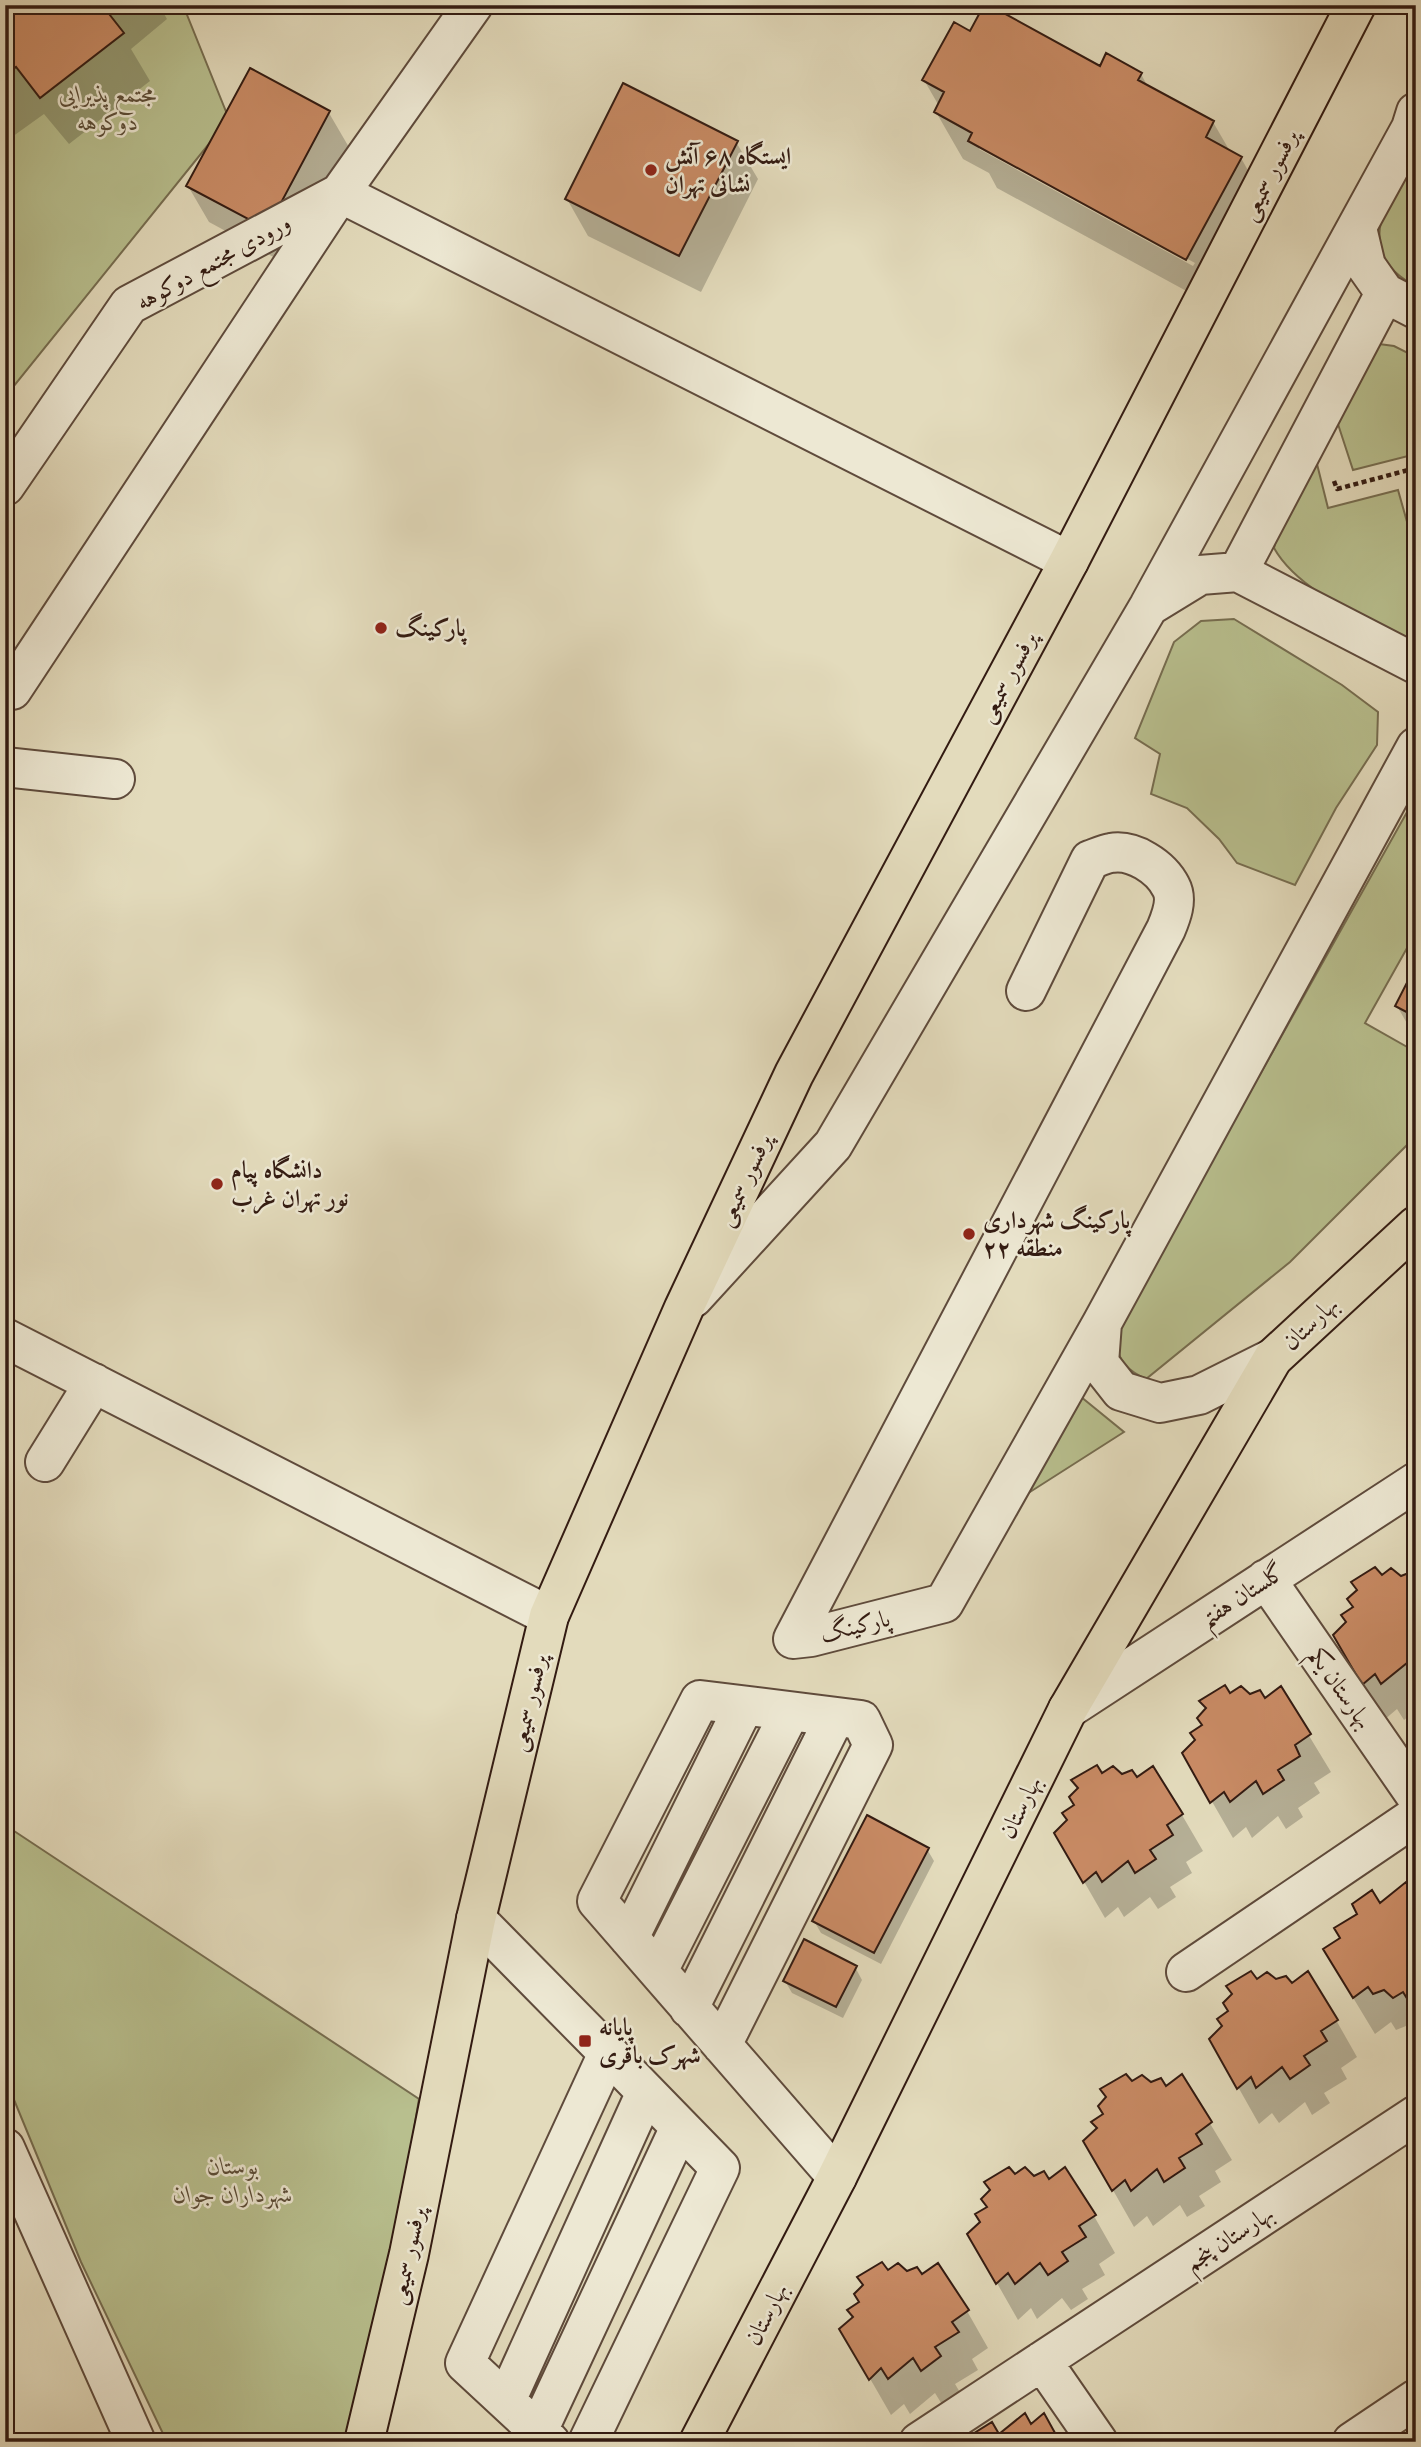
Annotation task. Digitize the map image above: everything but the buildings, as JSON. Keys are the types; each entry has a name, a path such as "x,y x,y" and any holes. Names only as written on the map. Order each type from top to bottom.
{"main road":[{"name":"پرفسور سمیعی","path":"364,2442 408,2254 477,1919 549,1616 684,1308 794,1074 1069,561 1356,5"},
{"name":"بهارستان","path":"699,2442 836,2177 1068,1709 1273,1358 1416,1226"}],"street":[{"path":"12,690 340,193 473,5"},
{"path":"684,1308 833,1145 1149,606 1357,228 1411,128 1416,112"},
{"path":"340,193 1069,561"},
{"name":"ورودی مجتمع دوکوهه","path":"5,486 129,305 340,193"},
{"path":"1238,572 1400,301 1366,266 1357,228"},
{"path":"1149,606 1200,575 1238,572 1416,664"},
{"path":"1273,1358 1199,1395 1160,1403 1121,1391 1099,1363 1102,1323 1416,747"},
{"path":"5,767 115,779"},
{"name":"پارکینگ","path":"1026,991 1090,860 1112,853 1135,855 1159,871 1172,888 1173,911 1166,929 793,1639 811,1637 944,1603 1102,1323"},
{"path":"5,1338 549,1616"},
{"path":"45,1462 94,1383"},
{"name":"گلستان هفتم","path":"1068,1709 1416,1482"},
{"name":"بهارستان یکم","path":"1266,1579 1416,1796"},
{"path":"722,2045 873,1745 861,1720 700,1700 597,1901 836,2177"},
{"path":"658,1971 790,1712"},
{"path":"689,2008 835,1717"},
{"path":"1185,1972 1416,1816"},
{"path":"477,1919 720,2168 588,2442"},
{"path":"608,2053 465,2363 544,2436 680,2127"},
{"path":"506,2401 646,2092"},
{"name":"بهارستان پنجم","path":"919,2442 1416,2115"},
{"path":"5,2147 136,2442"},
{"path":"1042,2361 1098,2442"},
{"path":"1352,2442 1416,2399"}],"green space":[{"name":"مجتمع پذیرایی دوکوهه","path":"5,5 183,5 229,119 13,387 5,403"},
{"path":"1416,144 1416,286 1395,272 1384,257 1380,239 1381,221 1387,201"},
{"path":"1379,344 1394,346 1416,357 1416,454 1353,470 1335,415"},
{"path":"1316,460 1328,508 1398,490 1413,543 1416,542 1416,646 1318,592 1285,564 1274,548 1279,528"},
{"path":"1234,619 1342,685 1378,712 1377,745 1336,808 1295,885 1237,863 1219,839 1187,808 1151,794 1160,754 1135,738 1174,642 1201,621"},
{"path":"1416,796 1416,932 1365,1023 1416,1052 1416,1136 1290,1262 1146,1379 1132,1372 1119,1355 1119,1335 1133,1301"},
{"path":"1075,1392 1124,1432 1019,1499"},
{"name":"بوستان شهرداران جوان","path":"5,1825 419,2099 362,2442 167,2442 81,2262 5,2078"}],"place":[{"name":"ایستگاه ۶۸ آتش نشانی تهران","path":"651,170"},
{"name":"پارکینگ","path":"381,628"},
{"name":"دانشگاه پیام نور تهران غرب","path":"217,1184"},
{"name":"پارکینگ شهرداری منطقه ۲۲","path":"969,1234"},
{"name":"پایانه شهرک باقری","path":"585,2041"}]}
